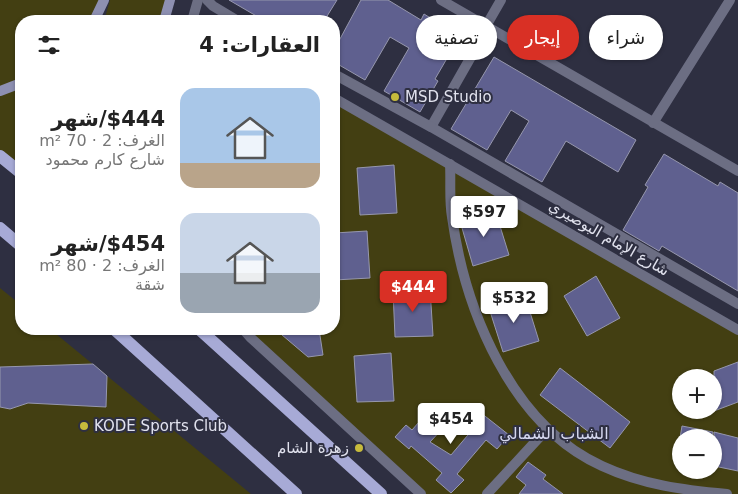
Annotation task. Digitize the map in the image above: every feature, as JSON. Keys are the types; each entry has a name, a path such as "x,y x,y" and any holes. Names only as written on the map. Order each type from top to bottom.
{"main road":[{"path":"98,15 104,0"},
{"path":"166,15 170,0"},
{"path":"0,91 15,85"},
{"path":"0,156 15,168"},
{"path":"0,228 15,241"},
{"path":"121,335 296,494"},
{"path":"207,335 380,494"}],"street":[{"path":"194,15 198,0"},
{"path":"207,0 228,15"},
{"path":"441,0 468,15"},
{"path":"493,15 501,0"},
{"path":"653,123 730,0"},
{"path":"497,32 738,171"},
{"path":"431,127 468,60"},
{"name":"شارع الإمام البوصيري","path":"340,77 431,127 738,304"},
{"name":"شارع الإمام البوصيري","path":"340,101 738,330"},
{"path":"450,164 452,215 460,263 474,308 498,362 508,380 531,411 547,429 582,455 621,474 673,488 728,494"},
{"path":"248,335 421,494"},
{"path":"487,494 547,429"}],"shaded area":[{"path":"0,0 104,0 99,15 15,15 15,168 0,156"},
{"path":"110,0 170,0 166,15 106,15"},
{"path":"340,101 738,330 738,494 421,494 249,335 340,335"},
{"name":"KODE Sports Club","path":"0,288 15,300 15,335 57,335 251,494 0,494"}],"building":[{"path":"229,0 337,0 328,15 255,15"},
{"path":"361,0 388,0 416,17 416,60 446,60 435,79 438,81 420,112 384,91 409,48 390,37 365,80 340,65 340,39"},
{"path":"497,59 636,140 618,172 566,141 542,182 505,161 529,121 511,110 487,150 451,129 492,60"},
{"path":"664,154 718,186 720,182 738,193 738,291 662,246 659,251 623,230 648,187 645,185"},
{"path":"394,165 397,213 360,215 357,168"},
{"path":"495,210 509,255 473,266 460,221"},
{"path":"367,231 370,278 340,280 340,233"},
{"path":"596,276 620,318 587,336 564,296"},
{"path":"430,288 433,336 395,337 393,291"},
{"path":"525,296 539,341 503,352 489,308"},
{"path":"282,335 320,335 323,355 308,357"},
{"path":"391,353 394,401 357,402 354,356"},
{"path":"738,362 738,402 722,408 722,369 719,369"},
{"path":"93,364 107,376 106,407 28,403 10,409 0,407 0,367"},
{"path":"560,368 630,422 610,448 540,395"},
{"path":"476,409 509,435 497,449 486,440 457,474 464,480 451,493 436,480 442,473 411,446 409,449 395,437 406,425 412,430 426,414 443,428 430,442 451,455 473,429 465,422"},
{"path":"682,426 698,429 682,429"},
{"path":"722,434 738,438 738,471 722,468"},
{"path":"528,462 546,475 543,479 563,494 519,494 526,485 516,477"}],"place":[{"name":"MSD Studio","path":"395,97"},
{"name":"KODE Sports Club","path":"84,426"},
{"name":"زهرة الشام","path":"359,448"}],"district":[{"name":"الشباب الشمالي","path":"554,433"}]}
